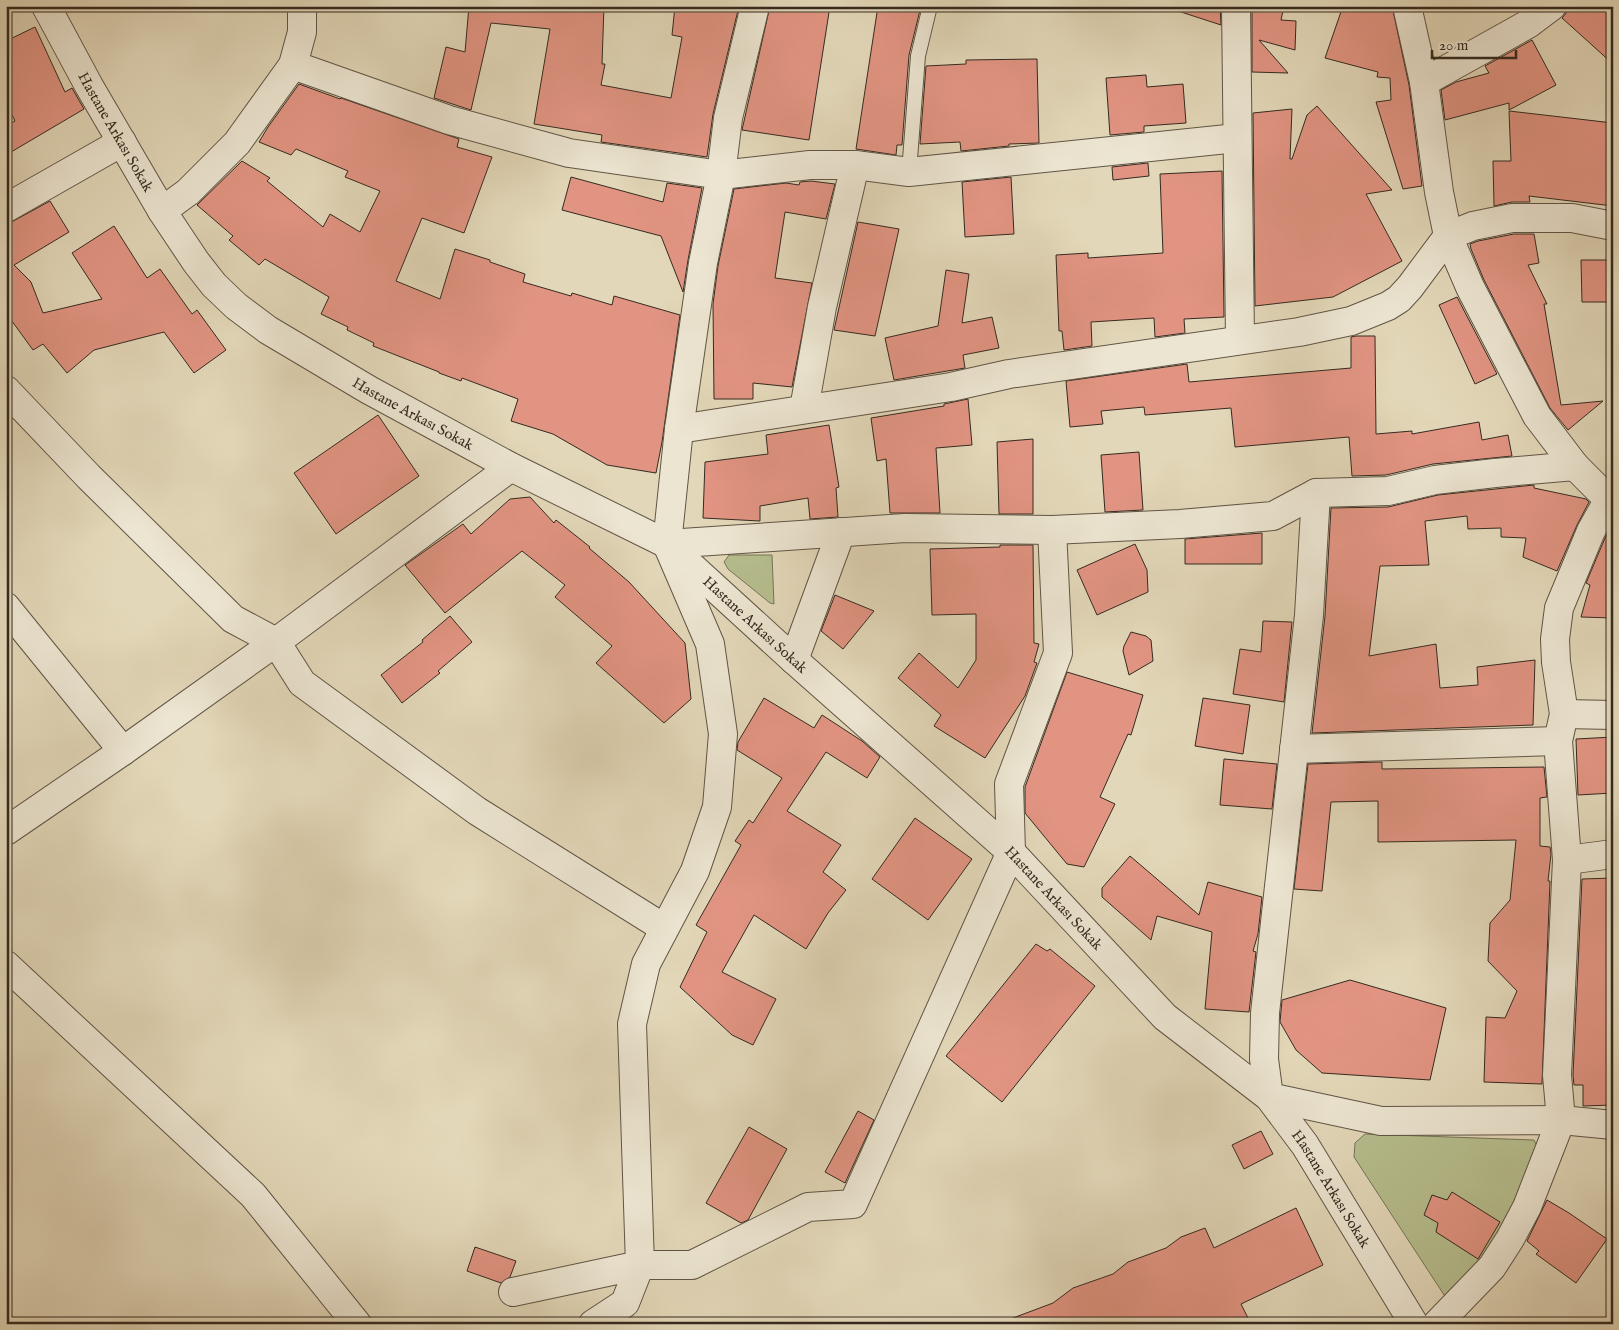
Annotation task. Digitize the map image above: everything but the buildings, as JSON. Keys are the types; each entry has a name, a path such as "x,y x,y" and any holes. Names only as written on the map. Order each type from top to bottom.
{"street":[{"name":"Hastane Arkası Sokak","path":"46,6 89,86 162,211 196,262 214,285 236,306 268,330 369,390 511,467 667,544 794,660 1011,852 1165,1017 1269,1098 1305,1145 1414,1324"},
{"path":"162,211 188,192 237,143 293,65 302,32 302,6"},
{"path":"593,1324 624,1303 640,1265 632,1024 646,964 695,871 717,807 723,734 710,644 667,544 679,429 703,263 721,175 728,118 755,6"},
{"path":"1236,6 1240,340"},
{"path":"1407,6 1424,82 1439,192 1448,236 1470,287 1537,416 1575,466 1605,496 1611,499 1590,531 1560,608 1554,639 1564,714 1558,741 1567,860 1557,1075 1560,1120 1527,1207 1510,1240 1492,1267 1437,1324"},
{"path":"1424,82 1528,24 1552,6"},
{"path":"293,65 449,120 569,153 721,175 810,164 855,165 909,172 1237,138"},
{"path":"6,208 122,142"},
{"path":"804,409 822,308 855,165"},
{"path":"679,429 951,387 1009,374 1299,332 1351,321 1388,306 1400,298 1448,236 1473,226 1512,218 1572,218 1613,226"},
{"path":"6,390 90,477 233,619 276,642 302,683 477,811 664,928"},
{"path":"667,544 905,528 1052,530 1180,524 1273,516 1316,493 1388,491 1435,480 1575,466"},
{"path":"6,831 124,751 276,642 511,467"},
{"path":"1316,493 1309,615 1265,1014 1264,1059 1269,1098 1381,1122 1560,1120 1613,1125"},
{"path":"513,1292 640,1265 692,1264 808,1207 853,1204 1011,852 1008,784 1058,653 1052,530"},
{"path":"794,660 841,532"},
{"path":"6,607 124,751"},
{"path":"1564,714 1613,715"},
{"path":"1294,749 1558,741"},
{"path":"1567,860 1613,854"},
{"path":"6,965 253,1195 357,1324"}],"lane":[{"path":"909,172 918,56 930,6"}],"green space":[{"path":"729,555 772,555 774,604 770,603 728,569 724,562"},
{"path":"1365,1134 1534,1140 1538,1148 1508,1220 1481,1262 1448,1301 1354,1157 1355,1143"}]}
